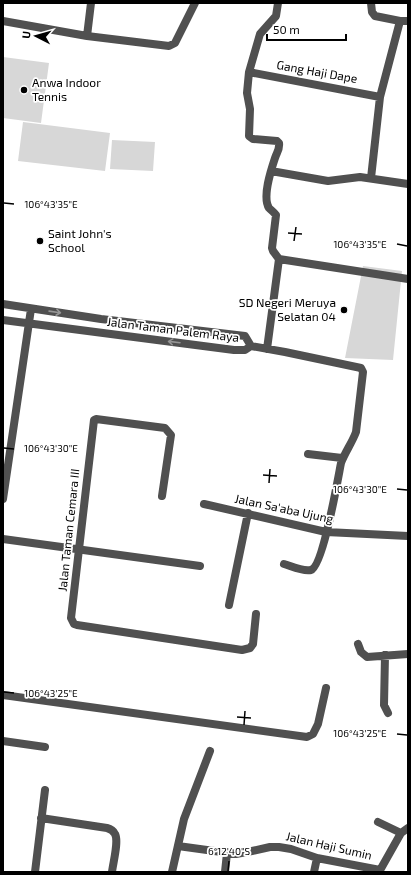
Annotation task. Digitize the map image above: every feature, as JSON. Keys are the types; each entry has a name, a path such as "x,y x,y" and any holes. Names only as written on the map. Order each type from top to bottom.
{"street":[{"path":"87,36 91,3"},
{"path":"3,21 87,36 169,46 175,43 195,3"},
{"path":"278,3 276,16 260,34 249,72 247,93 250,109 249,136 253,139 272,140 279,143 280,147 271,171 266,192 266,199 269,207 276,215 272,248 273,251 279,259 408,279"},
{"path":"371,3 372,12 375,16 404,21 388,63 380,97 371,178"},
{"name":"Gang Haji Dape","path":"249,72 380,97"},
{"path":"271,171 328,181 360,177 408,184"},
{"path":"267,349 279,259"},
{"name":"Jalan Taman Palem Raya","path":"3,304 100,319 245,336 251,346 244,350 234,350 3,320"},
{"path":"3,500 31,309"},
{"path":"251,346 361,368 363,372 356,432 342,458 327,532 316,567 311,570 306,570 284,564"},
{"name":"Jalan Taman Cemara III","path":"162,496 171,435 168,430 165,428 96,419 94,420 71,618 74,624 242,650 250,648 253,644 256,614"},
{"path":"308,454 342,458"},
{"name":"Jalan Sa'aba Ujung","path":"204,504 327,532 408,536"},
{"path":"229,605 248,513"},
{"path":"3,539 200,566"},
{"path":"358,644 361,652 367,657 408,654"},
{"path":"384,655 384,705 388,713"},
{"path":"3,695 307,737 312,734 318,724 326,688"},
{"path":"3,741 45,747"},
{"path":"172,872 184,819 210,751"},
{"path":"35,872 45,790"},
{"path":"41,818 108,828 112,830 116,834 112,872"},
{"path":"378,822 405,830 380,871"},
{"name":"Jalan Haji Sumin","path":"178,846 236,854 252,852 270,847 279,847 291,849 317,858 380,871"},
{"path":"225,872 227,853"},
{"path":"314,872 317,858"}],"shaded area":[{"name":"Anwa Indoor Tennis","path":"3,57 49,63 41,123 3,118"},
{"path":"23,122 110,133 105,171 18,161"},
{"path":"112,140 155,142 153,171 110,169"},
{"path":"363,266 402,271 393,360 345,358"}],"place":[{"name":"Anwa Indoor Tennis","path":"24,90"},
{"name":"Saint John's School","path":"40,241"},
{"name":"SD Negeri Meruya Selatan 04","path":"344,310"}]}
